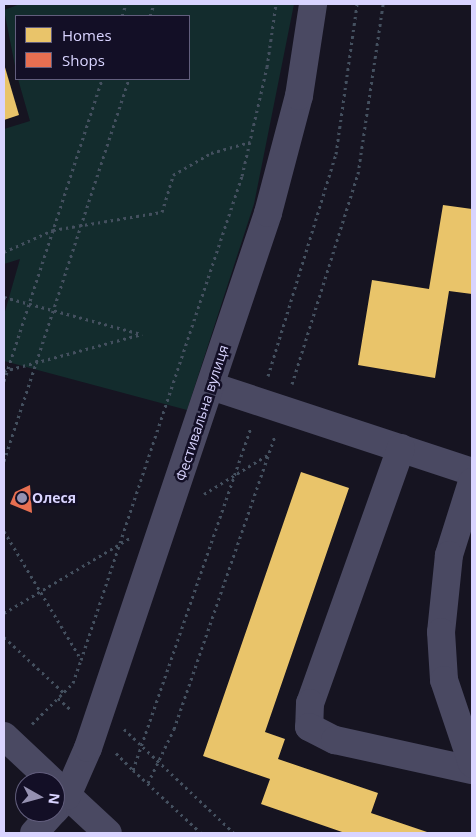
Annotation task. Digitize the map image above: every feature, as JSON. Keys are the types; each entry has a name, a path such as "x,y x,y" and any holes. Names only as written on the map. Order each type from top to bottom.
{"street":[{"name":"Фестивальна вулиця","path":"65,782 97,720 211,386 287,147 313,4"},
{"path":"211,386 472,472"},
{"path":"401,448 310,703 309,727 335,740 472,770"},
{"path":"472,482 449,555 441,632 444,680 472,763"},
{"path":"8,740 36,772"},
{"path":"65,803 108,833"},
{"name":"Фестивальна вулиця","path":"34,833 41,822"}],"path":[{"path":"8,740 64,693 73,683 250,142 276,4"},
{"path":"134,770 259,402 336,154 357,4"},
{"path":"4,381 102,80"},
{"path":"4,461 129,80"},
{"path":"4,252 53,230 82,223 162,212 173,175 211,152 250,142"},
{"path":"4,297 142,334 6,371"},
{"path":"4,531 81,660"},
{"path":"4,637 64,693"},
{"path":"73,683 97,720 134,770 201,833"},
{"path":"58,698 142,745 234,833"}],"green space":[{"path":"20,4 294,4 254,204 187,410 4,361 4,315 20,259 4,264 4,129 30,121 18,80 190,80 190,15 15,15 15,66 4,10"}],"building: Homes":[{"path":"4,64 19,115 4,120"},
{"path":"443,205 472,209 472,294 449,291 435,378 358,365 372,280 429,289"},
{"path":"301,472 349,488 265,732 285,739 278,759 378,793 371,813 430,833 345,833 261,804 270,779 203,756"}],"building: Shops":[{"name":"Олеся","path":"30,485 32,513 10,504 15,492"}],"place":[{"name":"Олеся","path":"22,498"}]}
